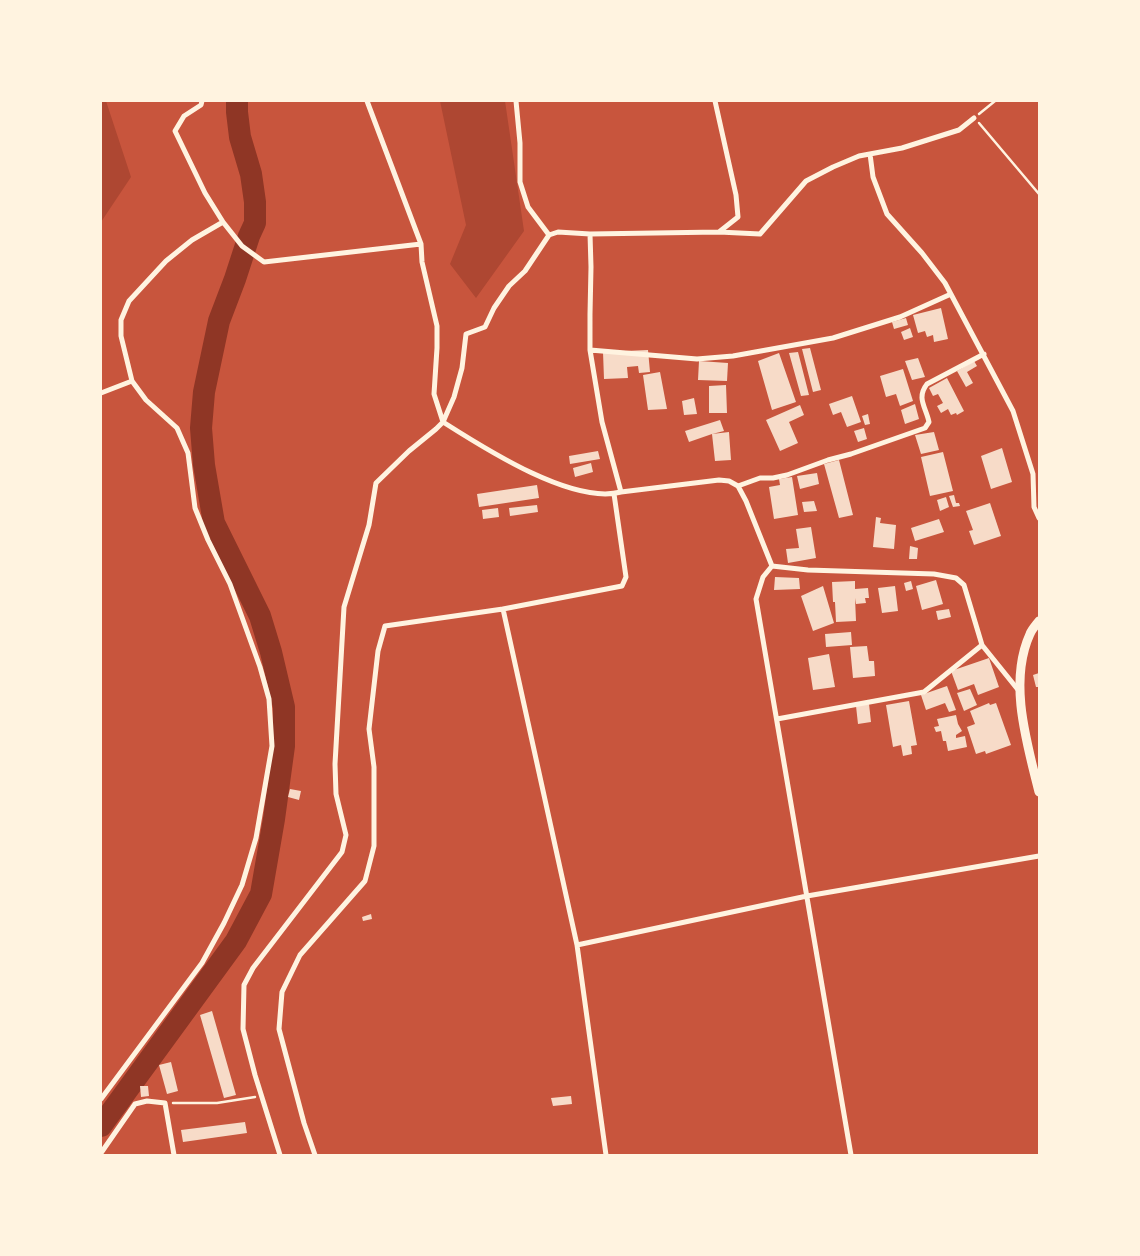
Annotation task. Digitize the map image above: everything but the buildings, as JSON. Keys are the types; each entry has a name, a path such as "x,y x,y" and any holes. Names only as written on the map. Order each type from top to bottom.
{"main road":[{"path":"1039,621 1030,634 1022,662 1020,692 1024,732 1039,792"}],"street":[{"path":"202,101 201,105 184,116 175,131 205,193 223,222 242,246 264,262 421,244"},
{"path":"367,101 421,244 422,262 437,326 434,394 443,422 512,463 550,481 593,493 614,494 719,480 729,481 738,486 746,501 772,566"},
{"path":"516,101 520,143 520,182 528,207 549,235"},
{"path":"715,101 736,195 738,217 719,232"},
{"path":"280,1155 242,1029 244,985 254,968 342,852 346,835 336,794 335,764 344,607 368,525 376,483 443,422 454,397 462,368 466,334 485,327 494,308 509,286 525,270 549,235 558,232 590,234 719,232 760,234 806,181 859,156 902,148 959,130 974,118"},
{"path":"870,154 873,177 887,214 922,253 945,283 1013,411 1033,474 1034,507 1039,518"},
{"path":"101,1099 202,963 224,924 242,885 256,838 272,746 269,698 260,667 230,584 194,508 188,453 177,428 146,400 132,381 120,336 121,320 130,301 166,261 192,240 223,222"},
{"path":"590,234 590,350 602,422 621,492"},
{"path":"590,350 697,359 734,356 833,338 900,316 951,294"},
{"path":"738,486 760,478 787,475 925,428 929,422 921,394 927,384 984,354"},
{"path":"101,393 132,381"},
{"path":"315,1155 304,1123 279,1029 282,992 300,955 365,880 374,846 374,767 369,728 378,651 385,626 503,609 622,586 626,576 614,494"},
{"path":"772,566 808,570 934,574 956,578 964,585 982,645 1020,692"},
{"path":"772,566 763,577 756,600 851,1155"},
{"path":"503,609 577,945 606,1155"},
{"path":"777,719 924,692 982,645"},
{"path":"577,945 807,896 1039,856"},
{"path":"101,1152 136,1104 147,1101 165,1103 174,1155"}],"path":[{"path":"995,101 974,118 1039,194"},
{"path":"165,1103 217,1103 261,1096"}],"shaded area":[{"path":"101,101 106,101 131,177 101,222"},
{"path":"440,101 505,101 524,231 476,298 450,264 466,225"}],"waterway":[{"path":"101,1126 236,941 261,894 284,746 284,707 260,616 214,523 204,465 201,428 204,392 219,321 255,223 255,202 251,174 240,137 237,101"}]}
